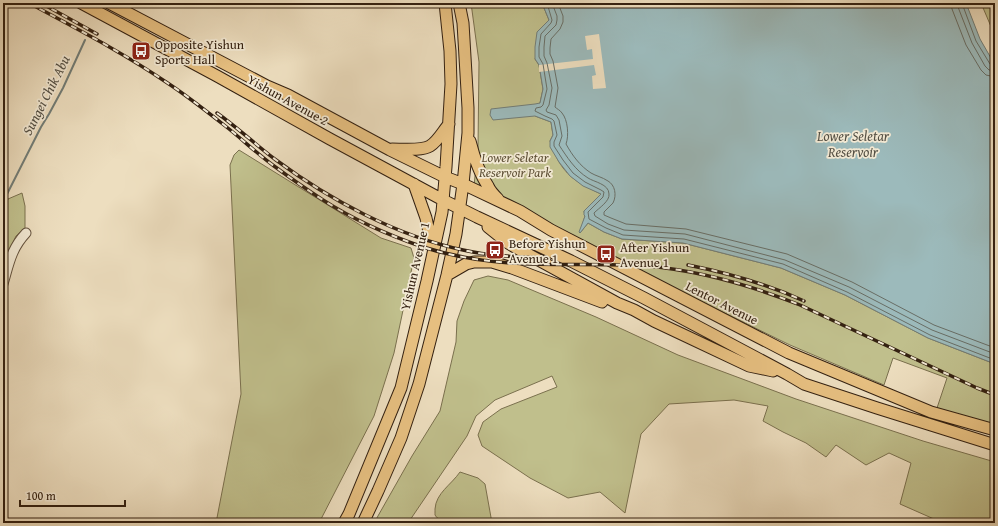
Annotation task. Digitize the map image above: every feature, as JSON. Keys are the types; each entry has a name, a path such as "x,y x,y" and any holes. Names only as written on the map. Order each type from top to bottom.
{"main road":[{"name":"Yishun Avenue 2","path":"81,3 460,209"},
{"name":"Yishun Avenue 2","path":"109,3 390,150 446,177"},
{"name":"Yishun Avenue 1","path":"344,523 401,388 442,212 446,177 451,84 450,51 445,3"},
{"path":"363,523 403,431 419,384 454,244 460,209 468,133 463,23 459,3"},
{"path":"448,35 453,41 459,42 461,39 463,23"},
{"path":"390,150 420,149 429,147 449,124"},
{"path":"468,133 478,168 488,186 499,201"},
{"name":"Lentor Avenue","path":"446,177 520,211 551,230 788,353 931,412 995,430"},
{"path":"414,184 426,218 433,251"},
{"path":"460,209 644,298 804,384 995,445"},
{"path":"477,217 508,243 617,303 749,366 786,374"},
{"path":"447,275 466,264 474,262 492,262 512,268 654,321"}],"street":[{"path":"3,284 12,253 26,233"}],"green space":[{"name":"Lower Seletar Reservoir Park","path":"471,3 542,3 549,20 535,59 539,65 543,89 535,116 551,122 553,135 550,141 558,159 567,173 577,181 601,194 584,211 585,216 580,233 588,223 604,232 622,239 683,243 781,268 845,295 928,338 995,364 995,425 937,408 947,378 893,358 884,385 790,345 579,242 474,186 478,147 479,62"},
{"path":"981,3 995,3 995,36"},
{"path":"239,150 381,238 411,248 414,258 394,353 374,416 319,523 216,523 241,394 230,165 234,155"},
{"path":"22,193 25,206 25,228 16,236 7,255 3,254 3,210 8,199"},
{"path":"488,276 508,280 596,317 678,355 796,399 923,441 995,462 995,523 943,523 900,504 911,463 889,453 866,465 836,445 826,457 806,443 763,421 768,406 734,400 669,404 641,434 625,513 600,492 568,498 530,478 482,446 478,435 483,422 501,409 557,387 552,376 495,400 476,416 467,436 408,523 374,523 412,456 440,411 456,342 457,321 464,301 474,280"},
{"path":"460,472 478,478 485,484 492,523 445,523 438,519 435,515 438,498 444,489"}],"water":[{"name":"Lower Seletar Reservoir","path":"542,3 966,3 980,39 995,65 995,364 928,338 845,295 781,268 683,243 622,239 604,232 588,223 580,233 579,232 585,216 584,211 601,194 583,186 570,176 559,162 550,147 550,141 553,135 551,122 535,116 493,120 490,115 491,109 540,103 543,89 539,65 535,59 535,47 537,32 549,20"}],"pier":[{"path":"599,34 606,88 593,89 592,76 596,75 594,65 539,72 539,65 593,59 592,49 587,50 585,36"}],"waterway":[{"name":"Sungei Chik Abu","path":"3,202 41,127 63,88 85,40"}],"railway":[{"path":"29,3 115,50 173,87 217,119 267,161 323,200 359,220 397,237 423,247 466,258 528,264 648,266 688,271 726,280 763,291 800,305 995,395"},
{"path":"41,3 97,34"},
{"path":"217,113 297,175 341,202 389,226 438,244 463,250 513,257 544,258"},
{"path":"688,265 747,280 776,289 804,301"}],"place":[{"name":"Opposite Yishun Sports Hall","path":"141,51"},
{"name":"Before Yishun Avenue 1","path":"495,250"},
{"name":"After Yishun Avenue 1","path":"606,254"}]}
